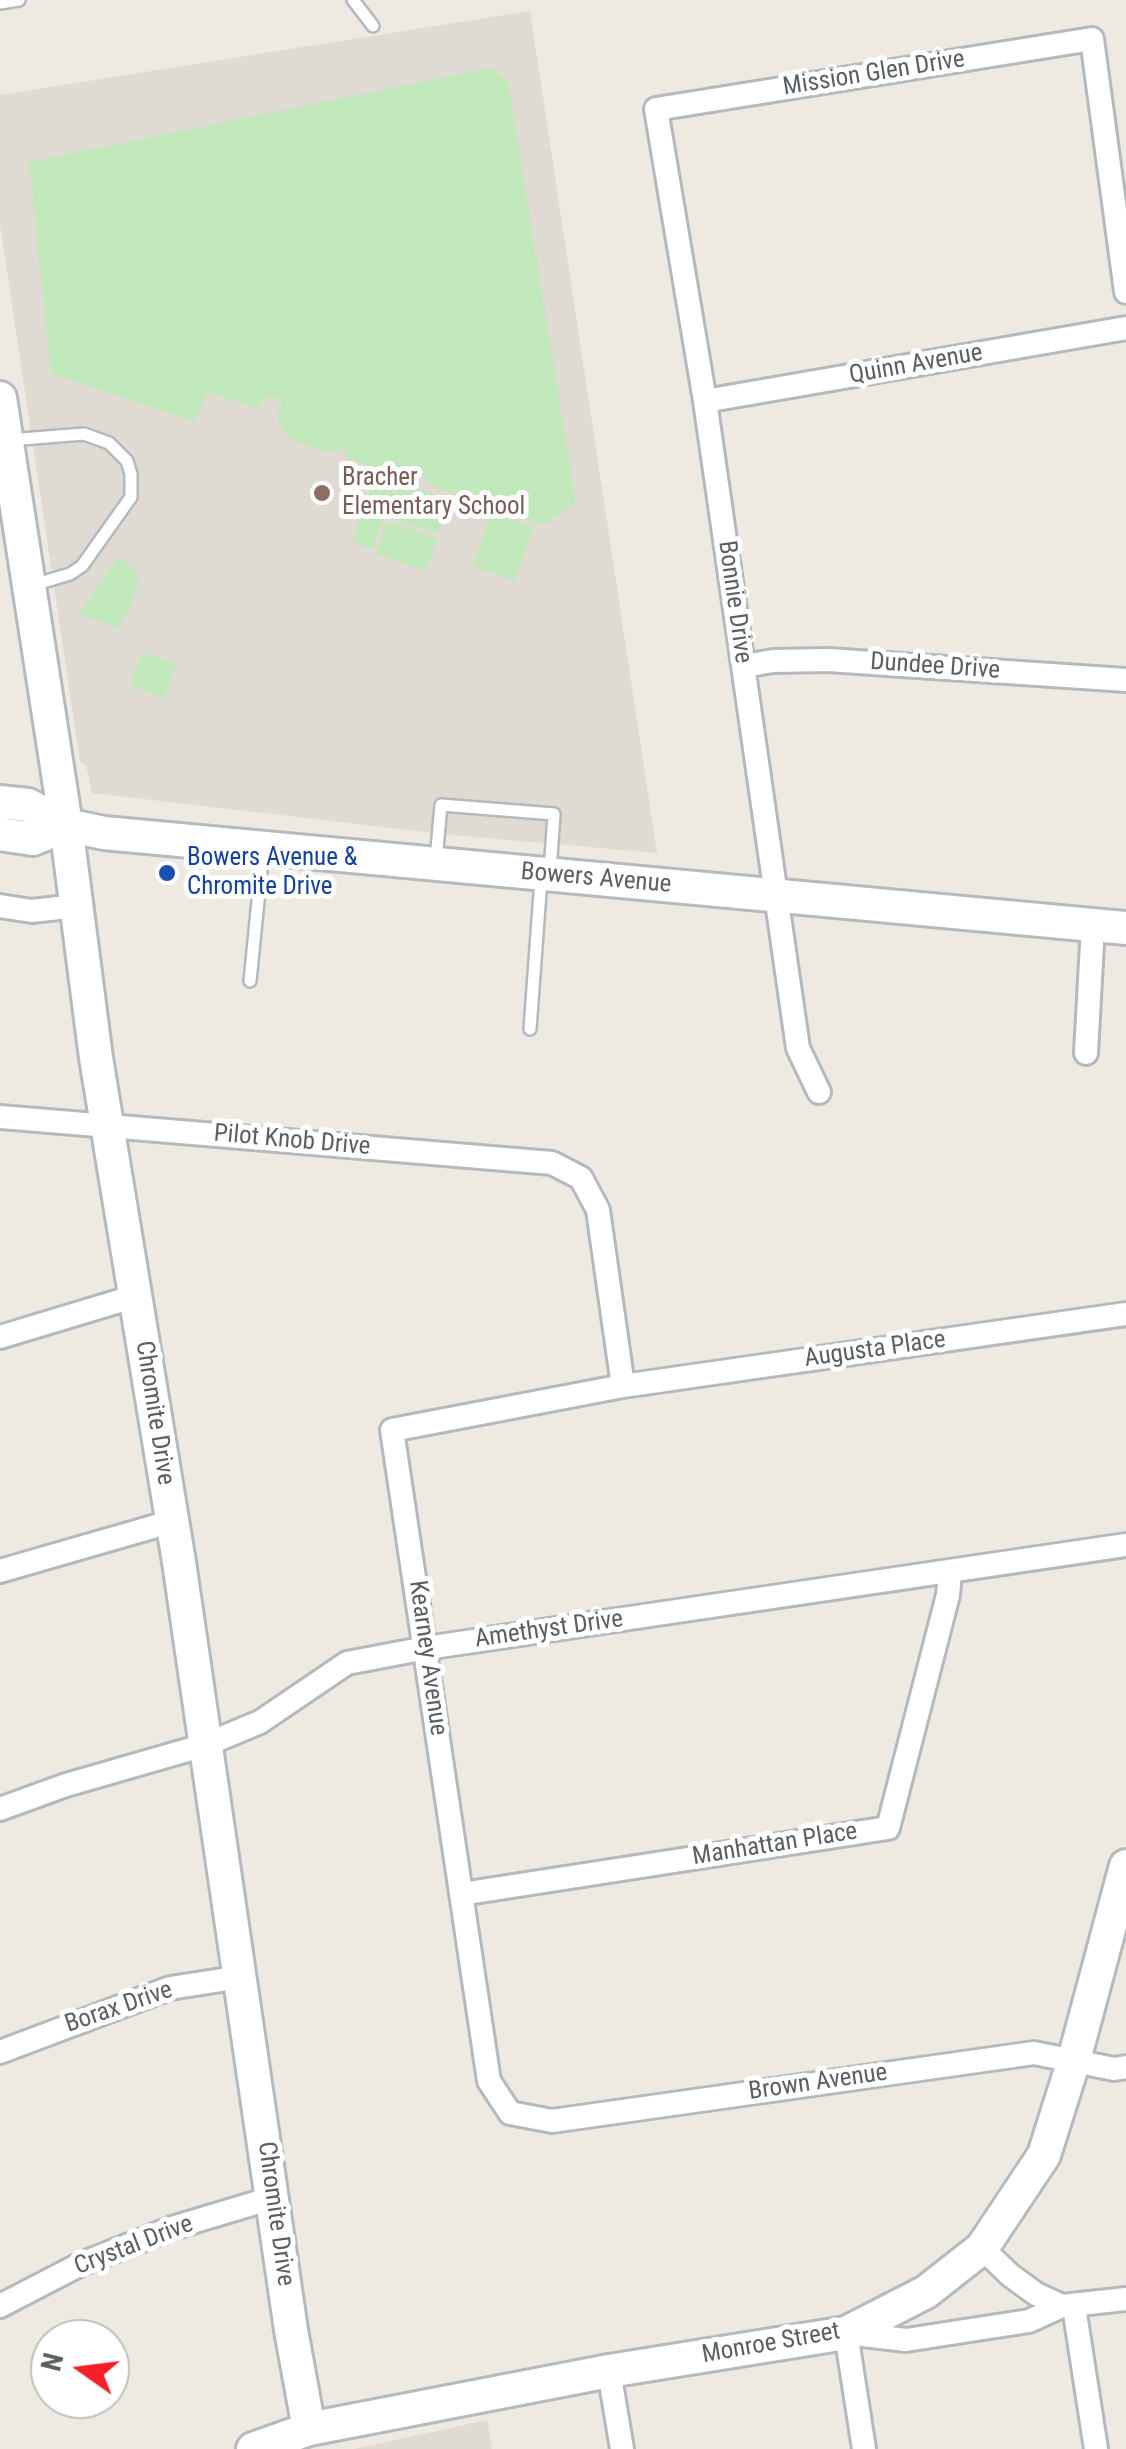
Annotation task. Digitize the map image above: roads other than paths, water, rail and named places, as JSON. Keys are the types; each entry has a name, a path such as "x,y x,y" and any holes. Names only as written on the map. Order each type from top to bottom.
{"main road":[{"name":"Chromite Drive","path":"0,398 7,440 11,534 29,586 108,1126 310,2428"},
{"name":"Bowers Avenue","path":"0,802 28,806 66,825 104,833 1126,928"},
{"name":"Bowers Avenue","path":"0,834 33,838 66,825"},
{"name":"Monroe Street","path":"253,2449 310,2428 608,2371 846,2332 926,2292 982,2248 1044,2155 1126,1866"}],"street":[{"name":"Mission Glen Drive","path":"656,109 1092,39 1126,292"},
{"name":"Bonnie Drive","path":"656,109 705,402 798,1048 819,1092"},
{"name":"Quinn Avenue","path":"705,402 1126,328"},
{"name":"Dundee Drive","path":"744,666 828,660 1126,680"},
{"path":"0,906 32,911 76,906"},
{"path":"1086,1053 1093,925"},
{"name":"Pilot Knob Drive","path":"0,1116 552,1163 582,1178 598,1210 624,1386"},
{"path":"0,1337 136,1296"},
{"name":"Augusta Place","path":"624,1386 1126,1314"},
{"name":"Kearney Avenue","path":"510,2113 489,2081 392,1430 624,1386"},
{"path":"0,1572 170,1522"},
{"name":"Amethyst Drive","path":"0,1809 66,1785 205,1745 260,1722 347,1663 1126,1544"},
{"name":"Manhattan Place","path":"460,1894 888,1828 948,1595 950,1572"},
{"name":"Borax Drive","path":"0,2052 170,1988 241,1977"},
{"name":"Brown Avenue","path":"510,2113 552,2120 1034,2053 1126,2068"},
{"name":"Crystal Drive","path":"0,2306 99,2256 172,2228 272,2198"},
{"path":"982,2248 1010,2275 1068,2307 1096,2449"},
{"path":"864,2449 846,2332 906,2340 1030,2321 1068,2307 1126,2299"},
{"path":"608,2371 622,2449"}],"lane":[{"path":"0,3 18,0"},
{"path":"352,0 372,26"},
{"path":"7,440 84,434 110,443 126,461 131,474 131,496 82,566 70,574 29,586"},
{"path":"435,865 441,805 554,814 530,1029"},
{"path":"250,981 263,848"}],"place":[{"name":"Bracher Elementary School","path":"322,493"},
{"name":"Bowers Avenue & Chromite Drive","path":"167,873"}]}
